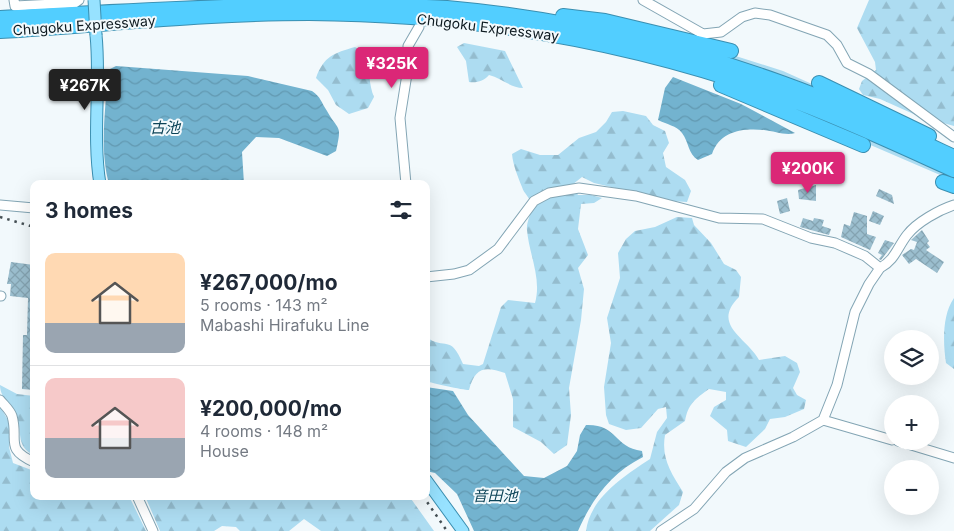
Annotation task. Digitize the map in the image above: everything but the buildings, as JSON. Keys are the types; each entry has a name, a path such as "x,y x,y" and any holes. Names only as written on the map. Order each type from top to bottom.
{"highway":[{"name":"Chugoku Expressway","path":"0,18 222,4 297,2 448,8 529,18 598,31 727,64 835,104 954,157"},
{"path":"448,8 512,10 605,21 731,51"},
{"name":"Chugoku Expressway","path":"0,31 118,22 308,13 448,20 576,39 704,70 774,94 954,170"},
{"path":"576,39 710,80 863,146"},
{"path":"819,84 954,148"}],"main road":[{"path":"94,0 99,81 97,166 99,180"},
{"path":"430,486 462,531"}],"street":[{"path":"14,0 15,6 25,7 75,3 79,0"},
{"path":"643,0 704,34 721,32 742,17 755,14 770,15 827,35 837,45 847,63 869,74 954,138"},
{"path":"406,180 400,118 407,74 408,46 419,27"},
{"path":"430,277 469,270 498,249 534,201 550,193 579,188 636,196 719,218 763,220 811,238 835,243 864,256 880,268"},
{"path":"661,531 694,509 726,472 745,458 793,438 823,420 837,385 855,312 869,284 880,268 895,258 908,233 916,226 954,204"},
{"path":"0,205 30,208"},
{"path":"0,400 12,416 13,446 17,452 30,460"},
{"path":"823,420 884,438"},
{"path":"928,450 954,458"},
{"path":"140,500 152,531"}],"green space":[{"path":"869,0 954,0 954,126 918,116 880,99 863,95 859,89 862,81 876,70 875,62 857,28"},
{"path":"597,23 720,51 783,71 852,102 812,89 799,82"},
{"path":"464,43 505,51 523,88 489,75 480,81 469,82 466,61 457,47"},
{"path":"355,47 367,54 370,82 374,97 368,108 349,114 336,105 328,90 316,78 326,60 331,56"},
{"path":"720,80 790,106 954,176 954,181"},
{"path":"623,111 646,116 653,125 665,131 669,143 663,153 666,167 685,180 691,191 687,202 671,201 594,183 582,177 572,185 578,195 591,195 602,198 594,203 581,204 578,229 588,255 578,268 584,289 581,320 569,388 571,415 567,445 554,454 541,442 513,427 513,399 505,373 492,369 482,370 474,377 469,390 430,382 430,339 451,346 455,349 463,364 479,366 483,364 501,307 508,300 535,303 537,285 527,230 531,204 519,179 512,154 521,149 540,155 558,155 579,138 596,132 606,122 612,112"},
{"path":"677,217 692,218 694,225 711,243 724,264 736,270 741,277 739,297 731,307 728,315 730,323 759,360 785,356 797,363 800,372 793,388 797,395 806,400 804,409 785,417 770,419 765,429 746,447 728,441 727,430 710,416 714,407 726,400 726,392 709,389 693,402 688,410 685,421 665,435 664,451 668,465 683,492 679,505 650,531 586,531 594,508 601,498 619,481 650,459 657,432 667,418 666,407 658,409 641,428 626,430 609,424 606,415 604,387 611,343 607,318 620,278 618,253 626,239 635,231 655,227"},
{"path":"954,298 954,369 946,363 944,338 947,313"},
{"path":"0,385 17,394 30,396 30,453 22,444 17,417"},
{"path":"0,406 10,424 9,447 13,463 30,469 30,500 131,500 146,531 0,531"},
{"path":"147,500 412,500 434,531 321,531 304,519 289,531 240,531 236,527 222,526 214,531 160,531"}],"water":[{"name":"古池","path":"116,66 248,76 312,91 319,98 338,129 339,136 336,151 327,156 279,138 256,137 242,152 244,180 108,180 104,156 108,70"},
{"path":"673,77 741,104 795,133 784,134 756,130 740,131 720,140 712,154 698,160 692,155 680,131 658,120 665,88"},
{"name":"音田池","path":"430,388 453,391 468,415 524,476 544,478 567,466 577,451 580,435 586,425 604,428 626,445 642,451 643,457 621,471 604,488 596,498 578,531 474,531 457,494 435,473 430,472"}],"railway":[{"path":"0,217 30,226"},
{"path":"426,500 447,531"}]}
